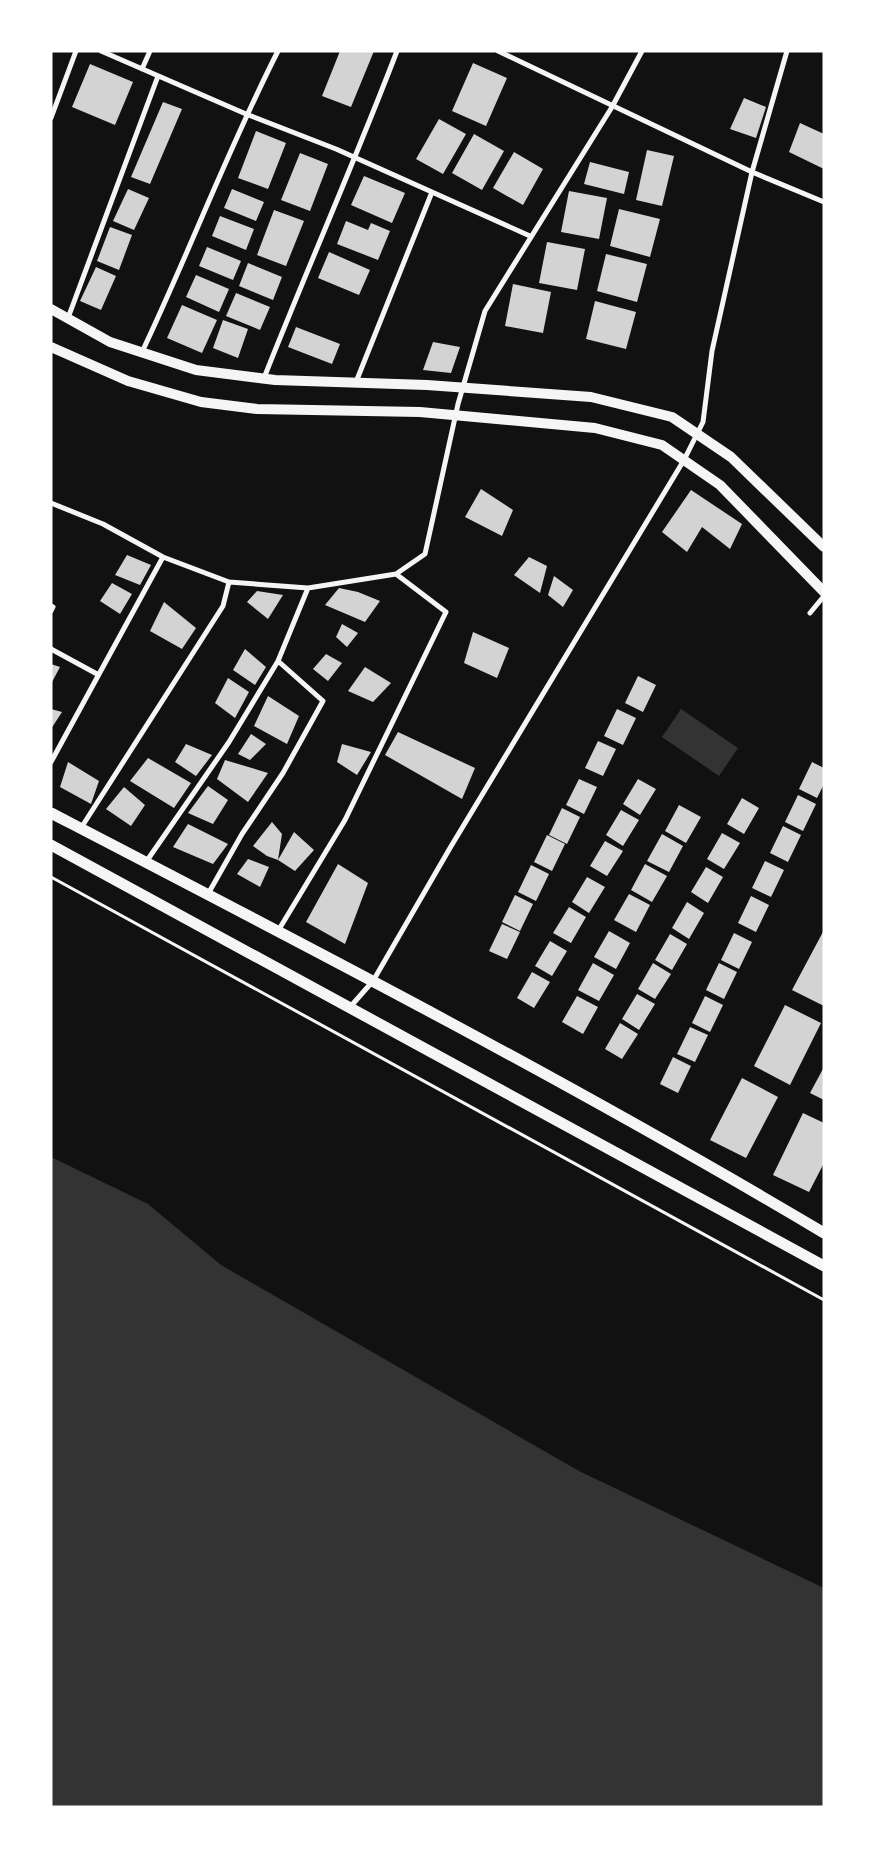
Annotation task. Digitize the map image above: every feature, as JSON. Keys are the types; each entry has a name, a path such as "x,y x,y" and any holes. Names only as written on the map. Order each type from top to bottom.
{"main road":[{"path":"51,308 110,342 196,370 264,378 464,388 591,397 672,417 731,457 753,476 824,547"},
{"path":"51,348 128,381 201,402 257,409 420,412 594,428 662,445 720,485 824,592"},
{"path":"51,813 451,1021 731,1178 824,1233"},
{"path":"51,845 350,1006 824,1266"}],"street":[{"path":"51,118 76,51"},
{"path":"101,51 246,114 356,158 530,236"},
{"path":"142,69 150,51"},
{"path":"142,352 184,264 246,114 278,51"},
{"path":"264,378 319,240 356,158 397,51"},
{"path":"498,51 612,107 752,172 824,202"},
{"path":"51,503 103,524 163,557 229,582 308,588 396,574 425,554 455,416 485,311 612,107 642,51"},
{"path":"350,1006 373,980 450,848 684,460 703,422 712,350 752,172 787,51"},
{"path":"68,318 158,76"},
{"path":"356,382 432,192"},
{"path":"51,762 97,674 163,557"},
{"path":"278,932 345,820 446,612 396,574"},
{"path":"81,828 223,606 229,582"},
{"path":"146,862 229,742 278,661 308,588"},
{"path":"810,613 824,596"},
{"path":"51,606 53,607 51,611"},
{"path":"51,649 97,674"},
{"path":"208,894 242,834 283,773 323,700 278,661"}],"path":[{"path":"51,877 824,1300"}],"shaded area":[{"path":"681,709 738,748 719,776 662,737"},
{"path":"51,1157 148,1204 221,1265 579,1471 824,1588 824,1807 51,1807"}],"building":[{"path":"340,51 374,51 351,107 322,96"},
{"path":"473,63 507,78 486,126 452,111"},
{"path":"90,64 133,82 115,125 72,107"},
{"path":"744,98 766,107 756,138 730,129"},
{"path":"163,102 182,109 150,184 131,177"},
{"path":"439,119 466,134 443,174 416,159"},
{"path":"800,123 824,134 824,169 789,152"},
{"path":"256,131 286,143 268,189 238,178"},
{"path":"474,134 504,151 482,190 452,173"},
{"path":"647,150 674,156 662,206 636,200"},
{"path":"514,152 543,169 523,205 493,188"},
{"path":"300,153 328,164 310,211 281,200"},
{"path":"590,162 629,172 624,194 584,184"},
{"path":"364,176 405,193 392,223 351,205"},
{"path":"128,189 149,198 134,230 113,221"},
{"path":"232,189 264,202 256,221 224,208"},
{"path":"569,191 607,198 599,239 561,232"},
{"path":"619,209 660,219 650,257 610,246"},
{"path":"274,210 304,221 286,266 257,255"},
{"path":"220,216 254,229 246,250 212,236"},
{"path":"346,221 368,230 371,223 390,231 378,260 337,244"},
{"path":"110,227 132,235 119,270 97,261"},
{"path":"547,242 585,249 577,290 539,283"},
{"path":"207,247 241,261 233,280 199,266"},
{"path":"329,252 370,270 359,295 318,278"},
{"path":"606,254 647,264 637,302 597,291"},
{"path":"248,263 282,277 273,300 239,286"},
{"path":"96,267 116,276 101,310 80,301"},
{"path":"196,275 229,289 219,312 186,297"},
{"path":"513,284 551,292 543,333 505,326"},
{"path":"236,293 270,307 260,330 226,316"},
{"path":"595,301 636,312 626,349 586,339"},
{"path":"182,305 217,320 202,353 167,338"},
{"path":"223,320 248,329 238,358 213,348"},
{"path":"296,327 340,344 332,364 288,347"},
{"path":"433,342 460,347 451,373 423,370"},
{"path":"481,489 513,510 502,536 465,517"},
{"path":"691,490 742,524 730,549 702,527 687,552 662,532"},
{"path":"127,555 151,565 140,585 115,575"},
{"path":"529,557 547,566 540,593 514,575"},
{"path":"554,576 573,590 563,607 548,595"},
{"path":"112,583 132,594 120,614 100,601"},
{"path":"339,588 358,592 380,601 365,622 325,605"},
{"path":"257,591 283,595 268,619 247,602"},
{"path":"164,602 196,628 182,649 150,631"},
{"path":"342,624 358,633 347,647 336,637"},
{"path":"473,632 509,648 497,678 464,663"},
{"path":"245,649 266,667 255,685 233,670"},
{"path":"326,654 342,663 328,681 313,669"},
{"path":"51,664 60,667 51,684"},
{"path":"365,667 391,683 373,702 348,691"},
{"path":"638,676 656,685 643,712 625,703"},
{"path":"228,678 249,692 235,718 215,703"},
{"path":"268,696 299,716 287,744 254,726"},
{"path":"51,709 62,712 51,729"},
{"path":"617,709 636,718 623,745 604,736"},
{"path":"398,732 475,768 462,799 385,755"},
{"path":"251,734 266,744 250,760 238,754"},
{"path":"598,741 616,749 603,776 585,768"},
{"path":"186,744 212,755 196,776 175,762"},
{"path":"342,744 371,752 357,775 337,762"},
{"path":"148,758 191,783 174,808 130,781"},
{"path":"225,760 268,773 248,802 217,779"},
{"path":"68,762 99,781 91,804 60,787"},
{"path":"812,762 824,768 824,784 817,798 799,789"},
{"path":"579,779 597,787 584,814 566,805"},
{"path":"638,779 656,789 640,815 623,804"},
{"path":"208,786 228,800 213,824 188,813"},
{"path":"124,787 145,805 131,826 106,809"},
{"path":"798,795 816,804 803,831 785,822"},
{"path":"742,798 759,808 744,834 727,824"},
{"path":"679,805 701,817 686,843 665,831"},
{"path":"562,808 580,817 567,844 549,835"},
{"path":"621,810 639,820 623,846 606,835"},
{"path":"272,822 282,834 278,860 267,856 253,846"},
{"path":"188,824 228,844 213,864 173,847"},
{"path":"783,826 801,835 788,862 770,853"},
{"path":"294,832 314,850 295,871 278,860"},
{"path":"722,833 740,843 724,869 707,859"},
{"path":"662,834 683,846 669,872 647,861"},
{"path":"547,835 565,844 552,871 534,862"},
{"path":"605,841 623,851 607,876 590,866"},
{"path":"248,859 269,867 260,887 237,874"},
{"path":"765,861 784,870 771,897 752,888"},
{"path":"338,864 368,883 345,944 306,922"},
{"path":"645,864 667,876 652,902 631,890"},
{"path":"531,865 549,874 536,901 518,892"},
{"path":"706,867 723,877 708,903 691,892"},
{"path":"587,877 605,887 589,913 572,902"},
{"path":"629,894 650,905 636,932 614,920"},
{"path":"515,895 533,904 520,931 502,922"},
{"path":"751,896 769,905 756,932 738,923"},
{"path":"687,902 704,913 689,939 672,928"},
{"path":"569,907 586,917 571,943 553,933"},
{"path":"502,924 520,932 507,959 489,951"},
{"path":"824,930 824,1006 792,990"},
{"path":"609,931 630,943 616,969 594,957"},
{"path":"734,933 752,942 739,969 721,960"},
{"path":"670,934 687,944 672,970 655,960"},
{"path":"550,941 567,951 552,976 535,966"},
{"path":"593,963 614,975 599,1001 578,990"},
{"path":"653,963 671,974 655,999 638,989"},
{"path":"719,963 737,972 724,999 706,990"},
{"path":"532,972 550,982 534,1008 517,998"},
{"path":"637,994 655,1004 639,1030 622,1019"},
{"path":"577,996 598,1007 583,1034 562,1022"},
{"path":"705,996 723,1005 710,1032 692,1023"},
{"path":"785,1005 821,1023 790,1085 754,1066"},
{"path":"620,1023 638,1034 622,1059 605,1049"},
{"path":"690,1027 708,1035 695,1062 677,1054"},
{"path":"673,1057 691,1066 678,1093 660,1084"},
{"path":"824,1067 824,1100 810,1093"},
{"path":"742,1078 778,1097 746,1158 710,1140"},
{"path":"803,1113 824,1123 824,1163 809,1192 773,1175"}]}
